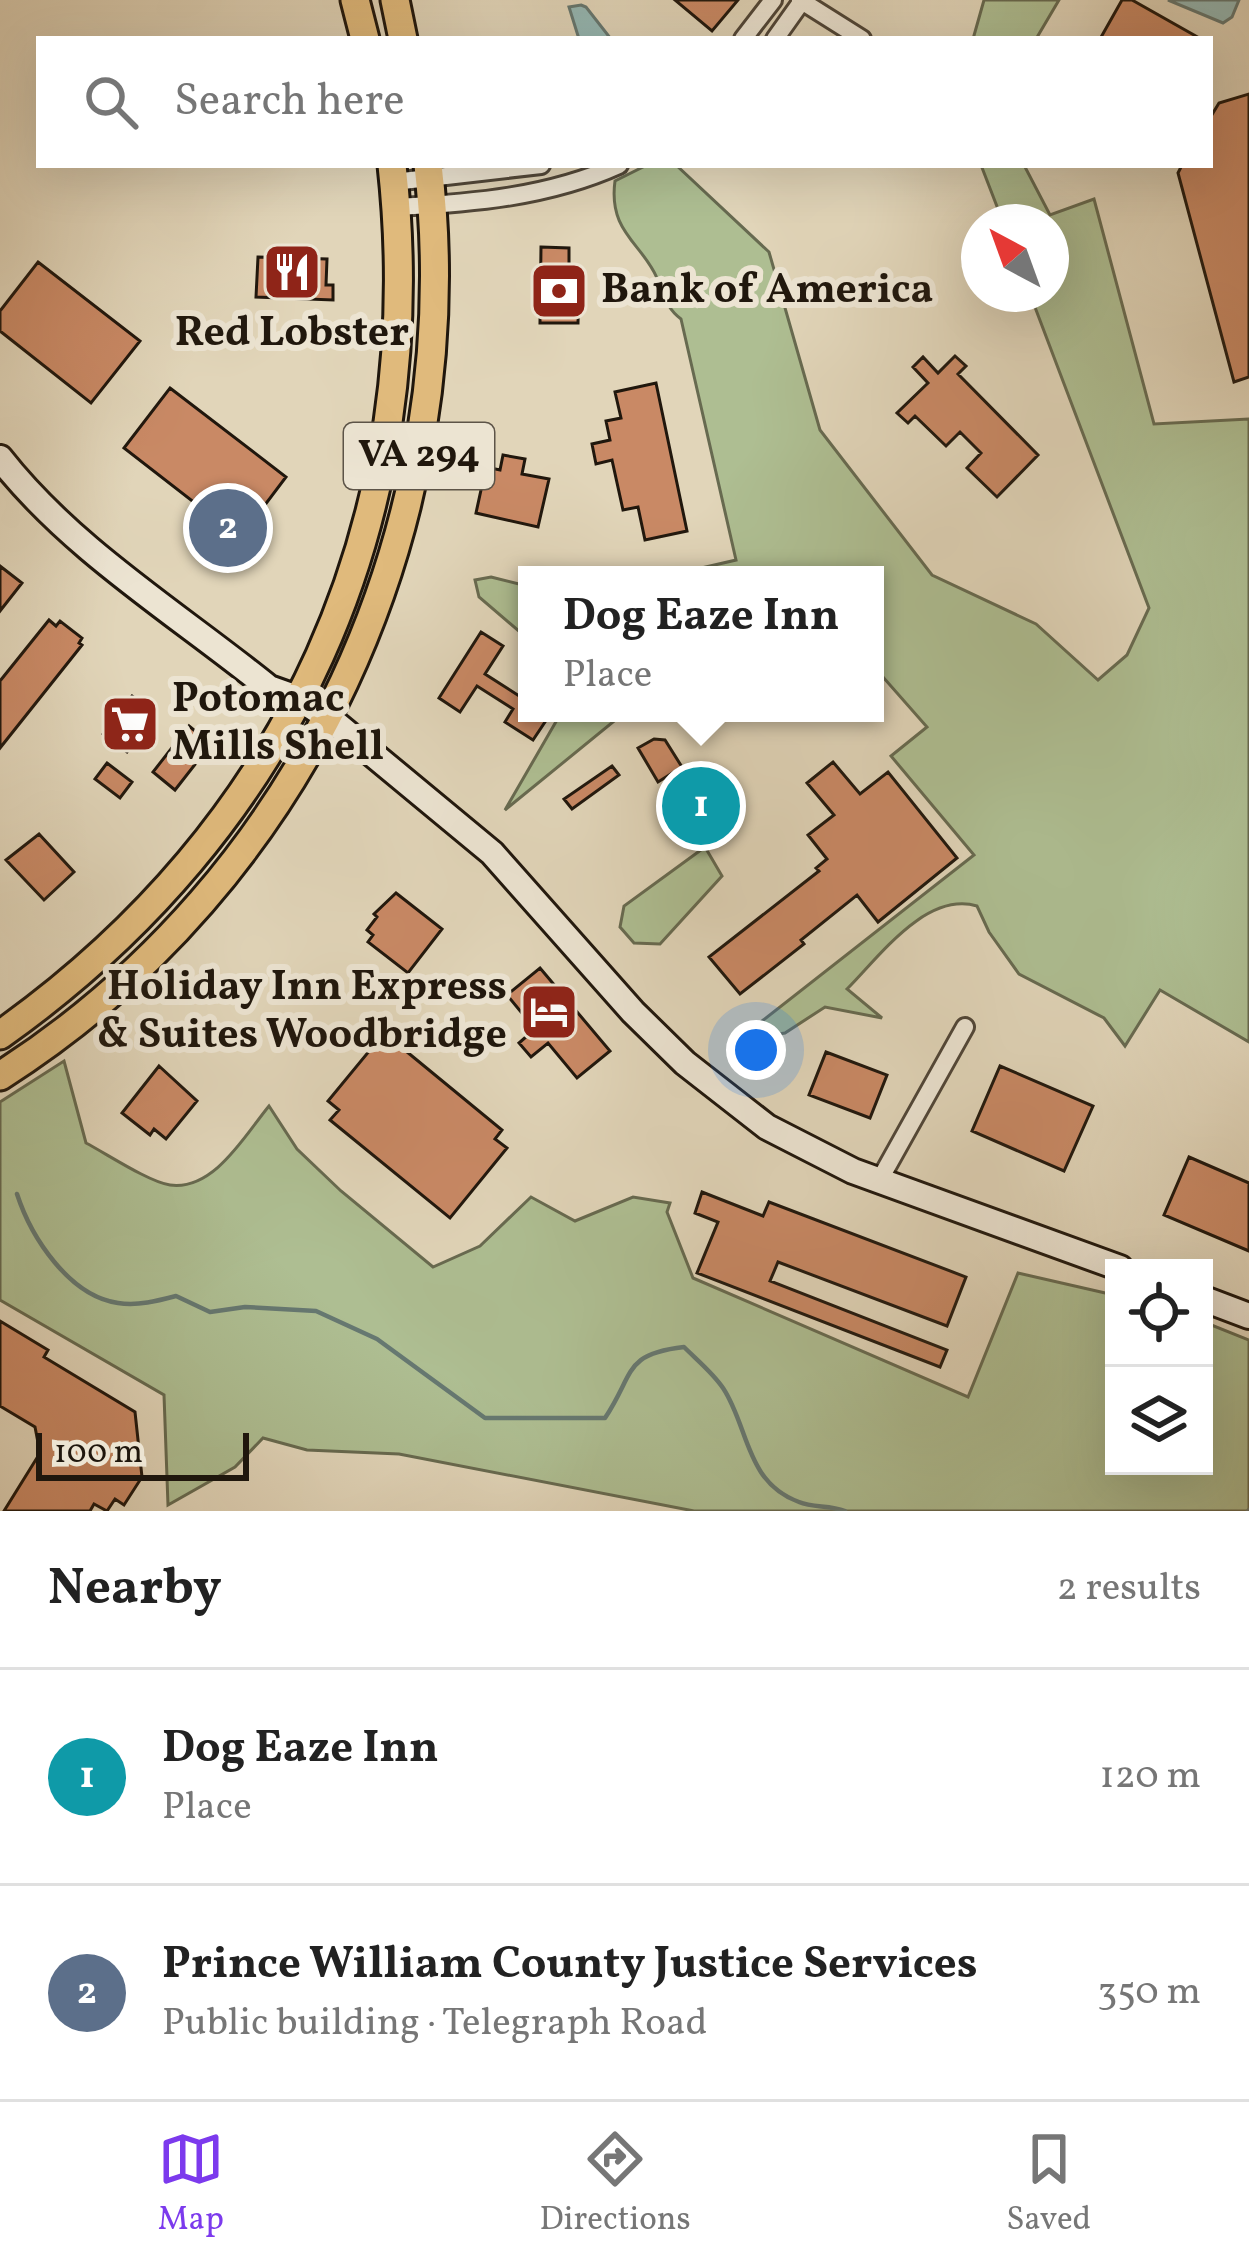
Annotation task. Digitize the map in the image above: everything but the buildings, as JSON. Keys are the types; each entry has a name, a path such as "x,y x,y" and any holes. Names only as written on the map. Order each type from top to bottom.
{"highway":[{"path":"356,0 364,36"},
{"path":"395,0 403,36"},
{"name":"VA 294","path":"0,1076 111,994 172,936 269,817 328,718 384,588 419,454 435,304 430,183"},
{"name":"VA 294","path":"0,1035 86,970 182,872 258,772 300,699 351,577 378,486 395,385 400,312 394,185"}],"main road":[{"path":"0,458 38,503 80,539 269,688 300,699 328,718 510,869 633,1012 685,1063 767,1126 812,1153 879,1181 1105,1263"},
{"path":"1213,1302 1249,1316"}],"street":[{"path":"745,36 773,0"},
{"path":"778,36 801,0 857,36"},
{"path":"394,185 522,168"},
{"path":"394,185 430,183 524,195 611,168"},
{"path":"879,1181 965,1027"}],"green space":[{"path":"984,0 1059,0 1038,36 974,36"},
{"path":"641,168 679,168 769,252 820,430 932,575 1036,624 1098,680 1127,655 1149,608 1037,312 1069,312 1069,208 1094,199 1154,424 1249,419 1249,1042 1160,990 1125,1046 1104,1018 1019,974 977,906 958,904 940,908 905,930 847,989 882,1018 825,1007 785,1033 758,1037 757,1025 974,855 891,756 927,727 884,678 884,566 710,566 736,560 681,319 621,225 615,181"},
{"path":"982,168 1026,168 1044,204 996,204"},
{"path":"491,577 518,584 518,630 479,597 475,580"},
{"path":"556,722 613,722 505,810"},
{"path":"705,847 722,876 660,944 634,943 620,927 624,906"},
{"path":"64,1061 86,1143 170,1185 186,1185 214,1170 269,1106 297,1149 433,1267 480,1246 531,1197 575,1221 633,1197 670,1203 667,1212 693,1278 968,1397 1018,1273 1105,1293 1105,1475 1213,1475 1213,1326 1249,1340 1249,1511 694,1511 399,1454 307,1450 263,1438 235,1467 168,1505 164,1395 0,1300 0,1102"}],"water":[{"path":"1168,0 1239,0 1232,17 1223,23"},
{"path":"569,7 586,7 609,36 578,36"}],"waterway":[{"path":"17,1194 54,1262 100,1298 133,1304 176,1296 210,1312 245,1307 316,1311 377,1339 485,1418 605,1418 640,1361 684,1347 723,1388 768,1481 799,1502 845,1511"}],"place":[{"name":"Red Lobster","path":"292,272"},
{"name":"Bank of America","path":"559,291"},
{"name":"Prince William County Justice Services","path":"228,528"},
{"name":"Potomac Mills Shell","path":"130,724"},
{"name":"Dog Eaze Inn","path":"701,806"},
{"name":"Holiday Inn Express & Suites Woodbridge","path":"549,1012"}]}
